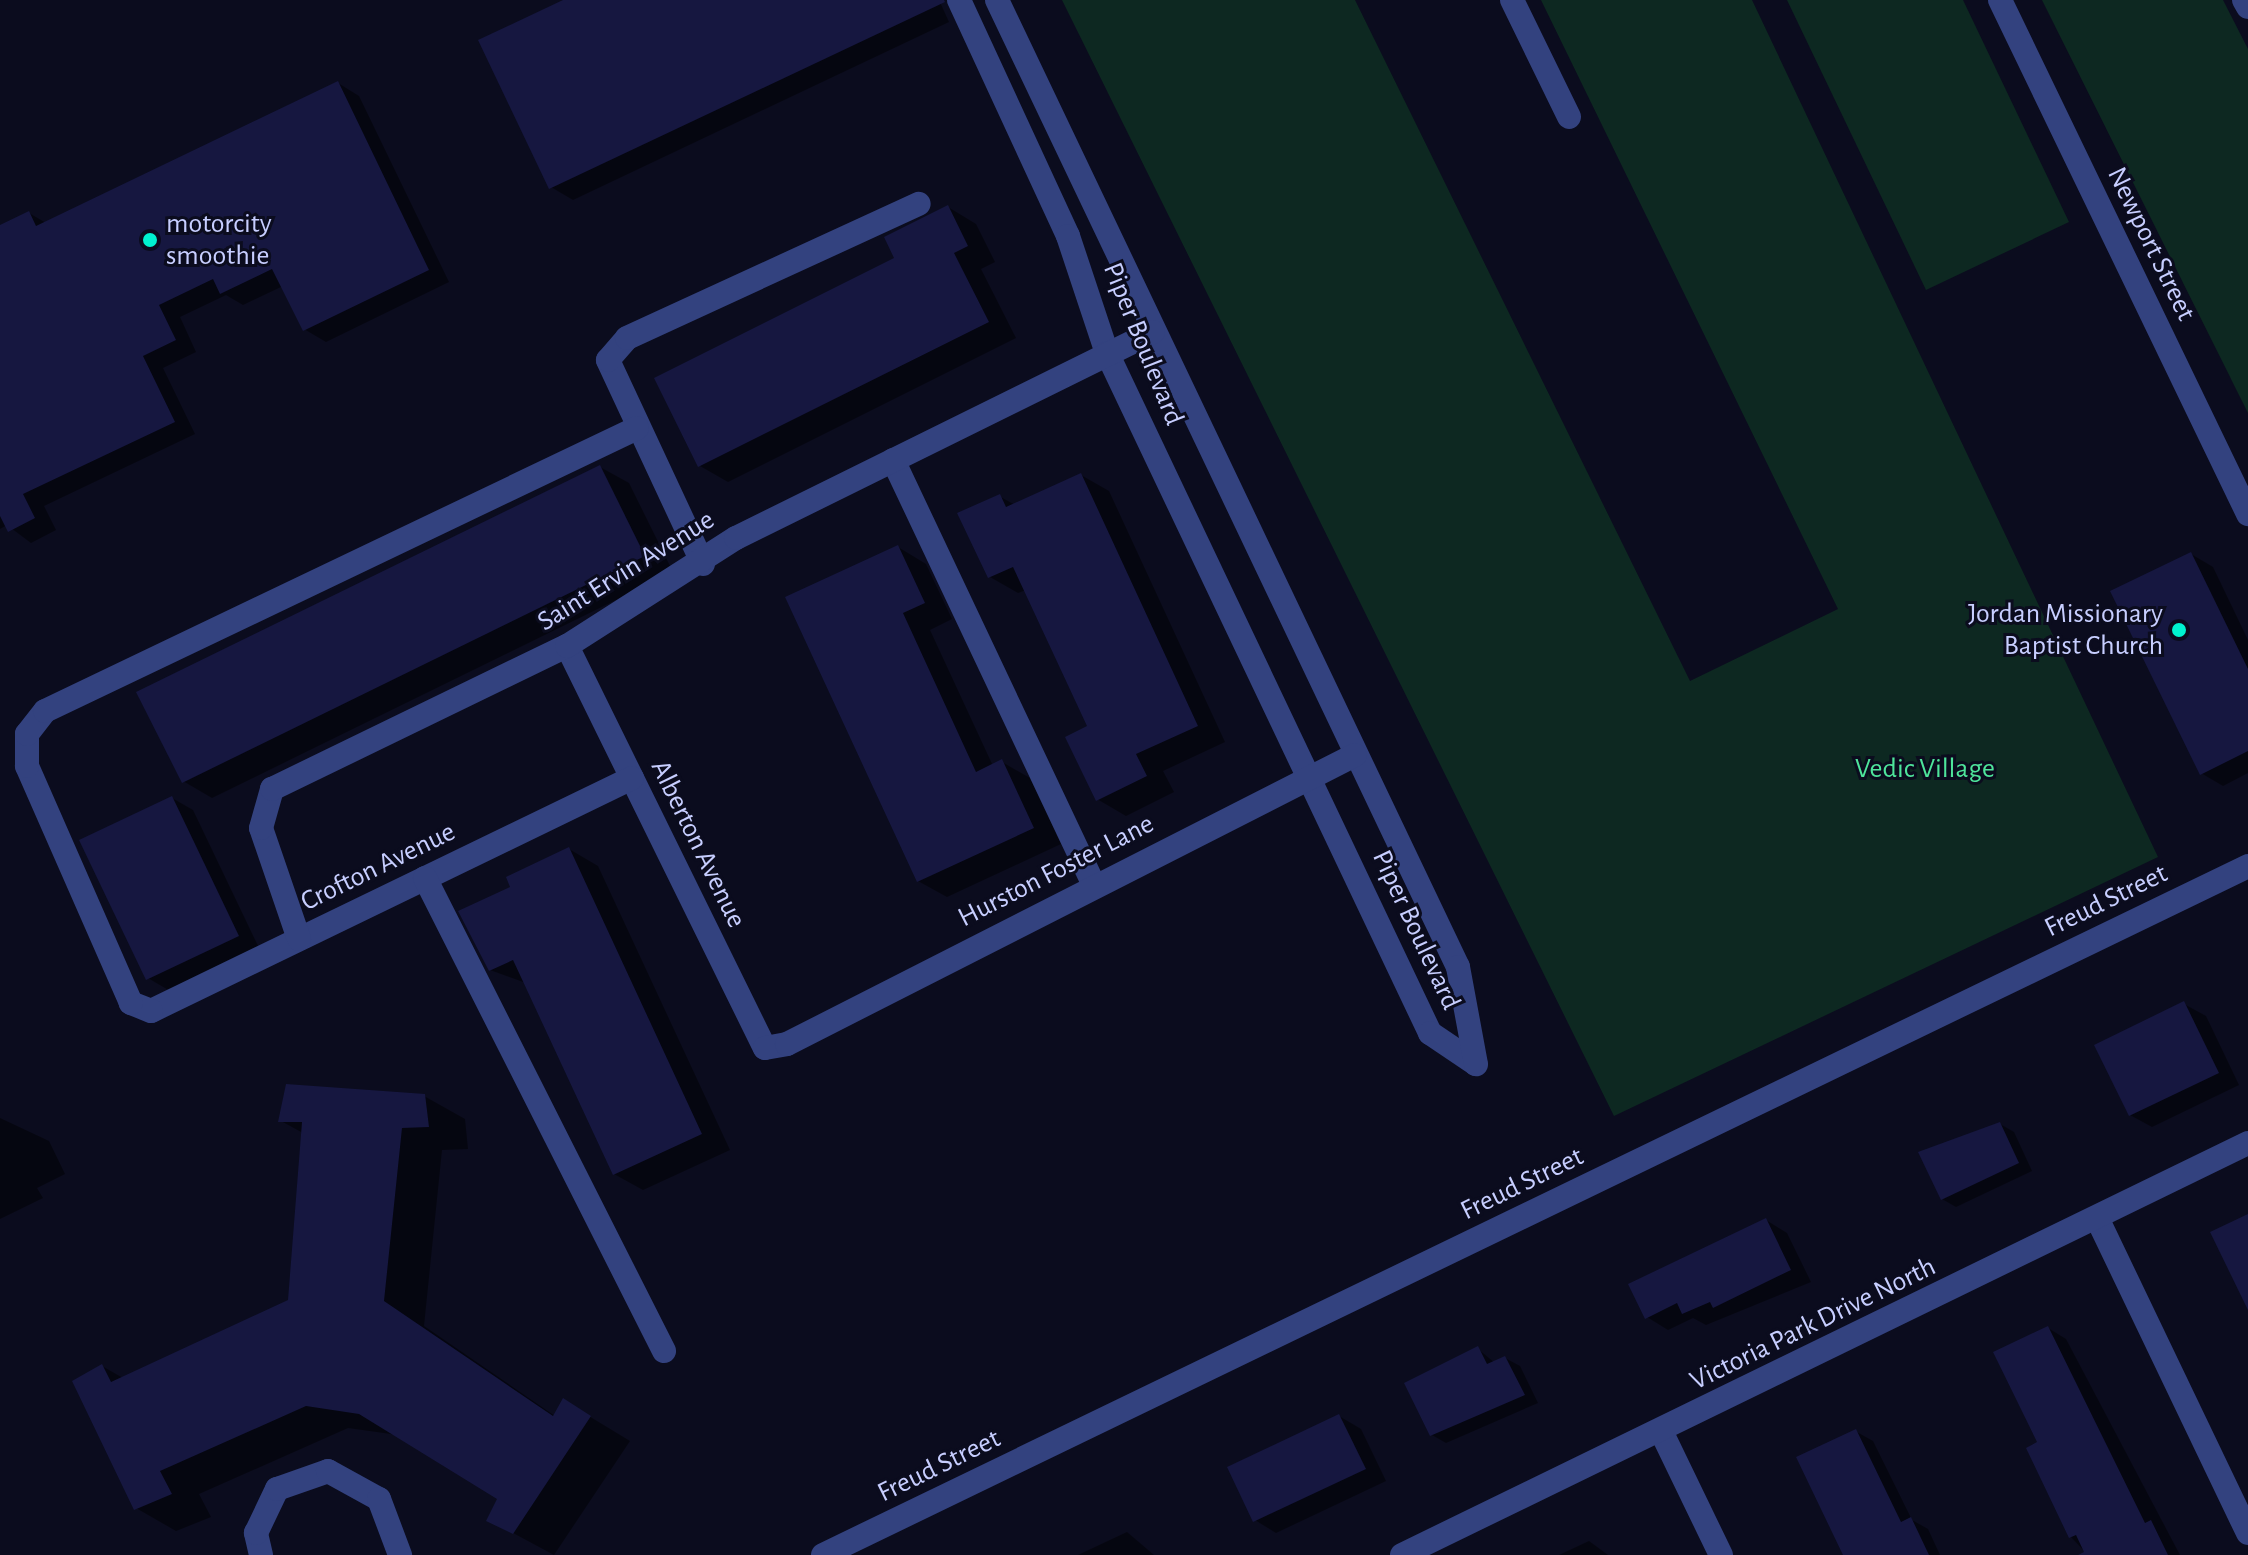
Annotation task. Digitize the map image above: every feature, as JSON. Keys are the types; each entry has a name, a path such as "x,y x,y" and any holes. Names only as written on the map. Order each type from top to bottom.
{"street":[{"name":"Piper Boulevard","path":"959,0 1068,236 1107,353 1310,774 1430,1033 1476,1064 1458,967 997,0"},
{"path":"1512,0 1569,117"},
{"name":"Newport Street","path":"2000,0 2248,514"},
{"path":"2244,0 2248,7"},
{"path":"703,564 637,428 608,360 627,338 919,204"},
{"name":"Saint Ervin Avenue","path":"299,939 261,828 272,789 567,646 703,564 736,538 1153,332"},
{"name":"Crofton Avenue","path":"632,778 151,1011 131,1003 27,766 27,734 45,711 637,428"},
{"path":"893,460 1094,885"},
{"name":"Alberton Avenue","path":"567,646 765,1048 787,1044"},
{"name":"Hurston Foster Lane","path":"787,1044 1310,774 1355,755"},
{"name":"Freud Street","path":"823,1555 2248,866"},
{"path":"425,878 664,1351"},
{"name":"Victoria Park Drive North","path":"1402,1555 2098,1220 2248,1143"},
{"path":"2098,1220 2248,1533"},
{"path":"1661,1431 1721,1555"},
{"path":"261,1555 256,1533 277,1489 328,1471 379,1499 400,1555"}],"green space":[{"name":"Vedic Village","path":"1062,0 1355,0 1690,681 1838,609 1541,0 1752,0 2158,857 1614,1116"},
{"path":"1787,0 1963,0 2069,222 1926,290"},
{"path":"2042,0 2223,0 2248,49 2248,413"}],"building":[{"path":"563,0 945,2 549,189 478,40"},
{"path":"338,81 429,270 303,331 272,269 220,294 213,279 159,305 176,340 143,356 175,422 23,494 35,518 8,532 0,516 0,225 29,211 36,226"},
{"path":"948,205 968,246 954,253 989,322 698,467 654,378 894,258 884,237"},
{"path":"600,465 645,556 182,783 136,692"},
{"path":"1081,473 1198,726 1136,754 1147,776 1096,801 1065,737 1087,726 1013,567 988,578 957,513 1000,494 1006,507"},
{"path":"898,545 925,603 903,613 976,772 1002,759 1034,828 917,882 785,597"},
{"name":"Jordan Missionary Baptist Church","path":"2191,552 2248,669 2248,751 2200,775 2110,591"},
{"path":"172,796 239,936 146,980 79,840"},
{"path":"569,847 702,1134 613,1175 513,960 489,971 458,911 510,887 506,877"},
{"path":"2184,1001 2219,1073 2129,1116 2094,1045"},
{"path":"286,1084 425,1094 429,1127 402,1128 384,1301 553,1416 563,1398 591,1416 513,1534 486,1521 497,1499 359,1414 306,1406 160,1471 172,1494 134,1510 72,1381 102,1364 111,1382 288,1300 302,1122 278,1122"},
{"path":"2000,1122 2019,1163 1941,1200 1918,1152"},
{"path":"2248,1214 2248,1310 2210,1232"},
{"path":"1766,1218 1791,1270 1713,1308 1710,1302 1682,1314 1677,1303 1645,1319 1628,1284"},
{"path":"2048,1326 2145,1523 2151,1520 2168,1555 2078,1555 2084,1552 2076,1535 2069,1538 2026,1448 2037,1442 1993,1352"},
{"path":"1478,1346 1487,1364 1505,1356 1525,1395 1430,1436 1404,1383"},
{"path":"1339,1414 1366,1469 1253,1522 1227,1467"},
{"path":"1856,1429 1901,1522 1911,1517 1929,1555 1843,1555 1796,1457"}],"place":[{"name":"motorcity smoothie","path":"150,240"},
{"name":"Jordan Missionary Baptist Church","path":"2179,630"}]}
